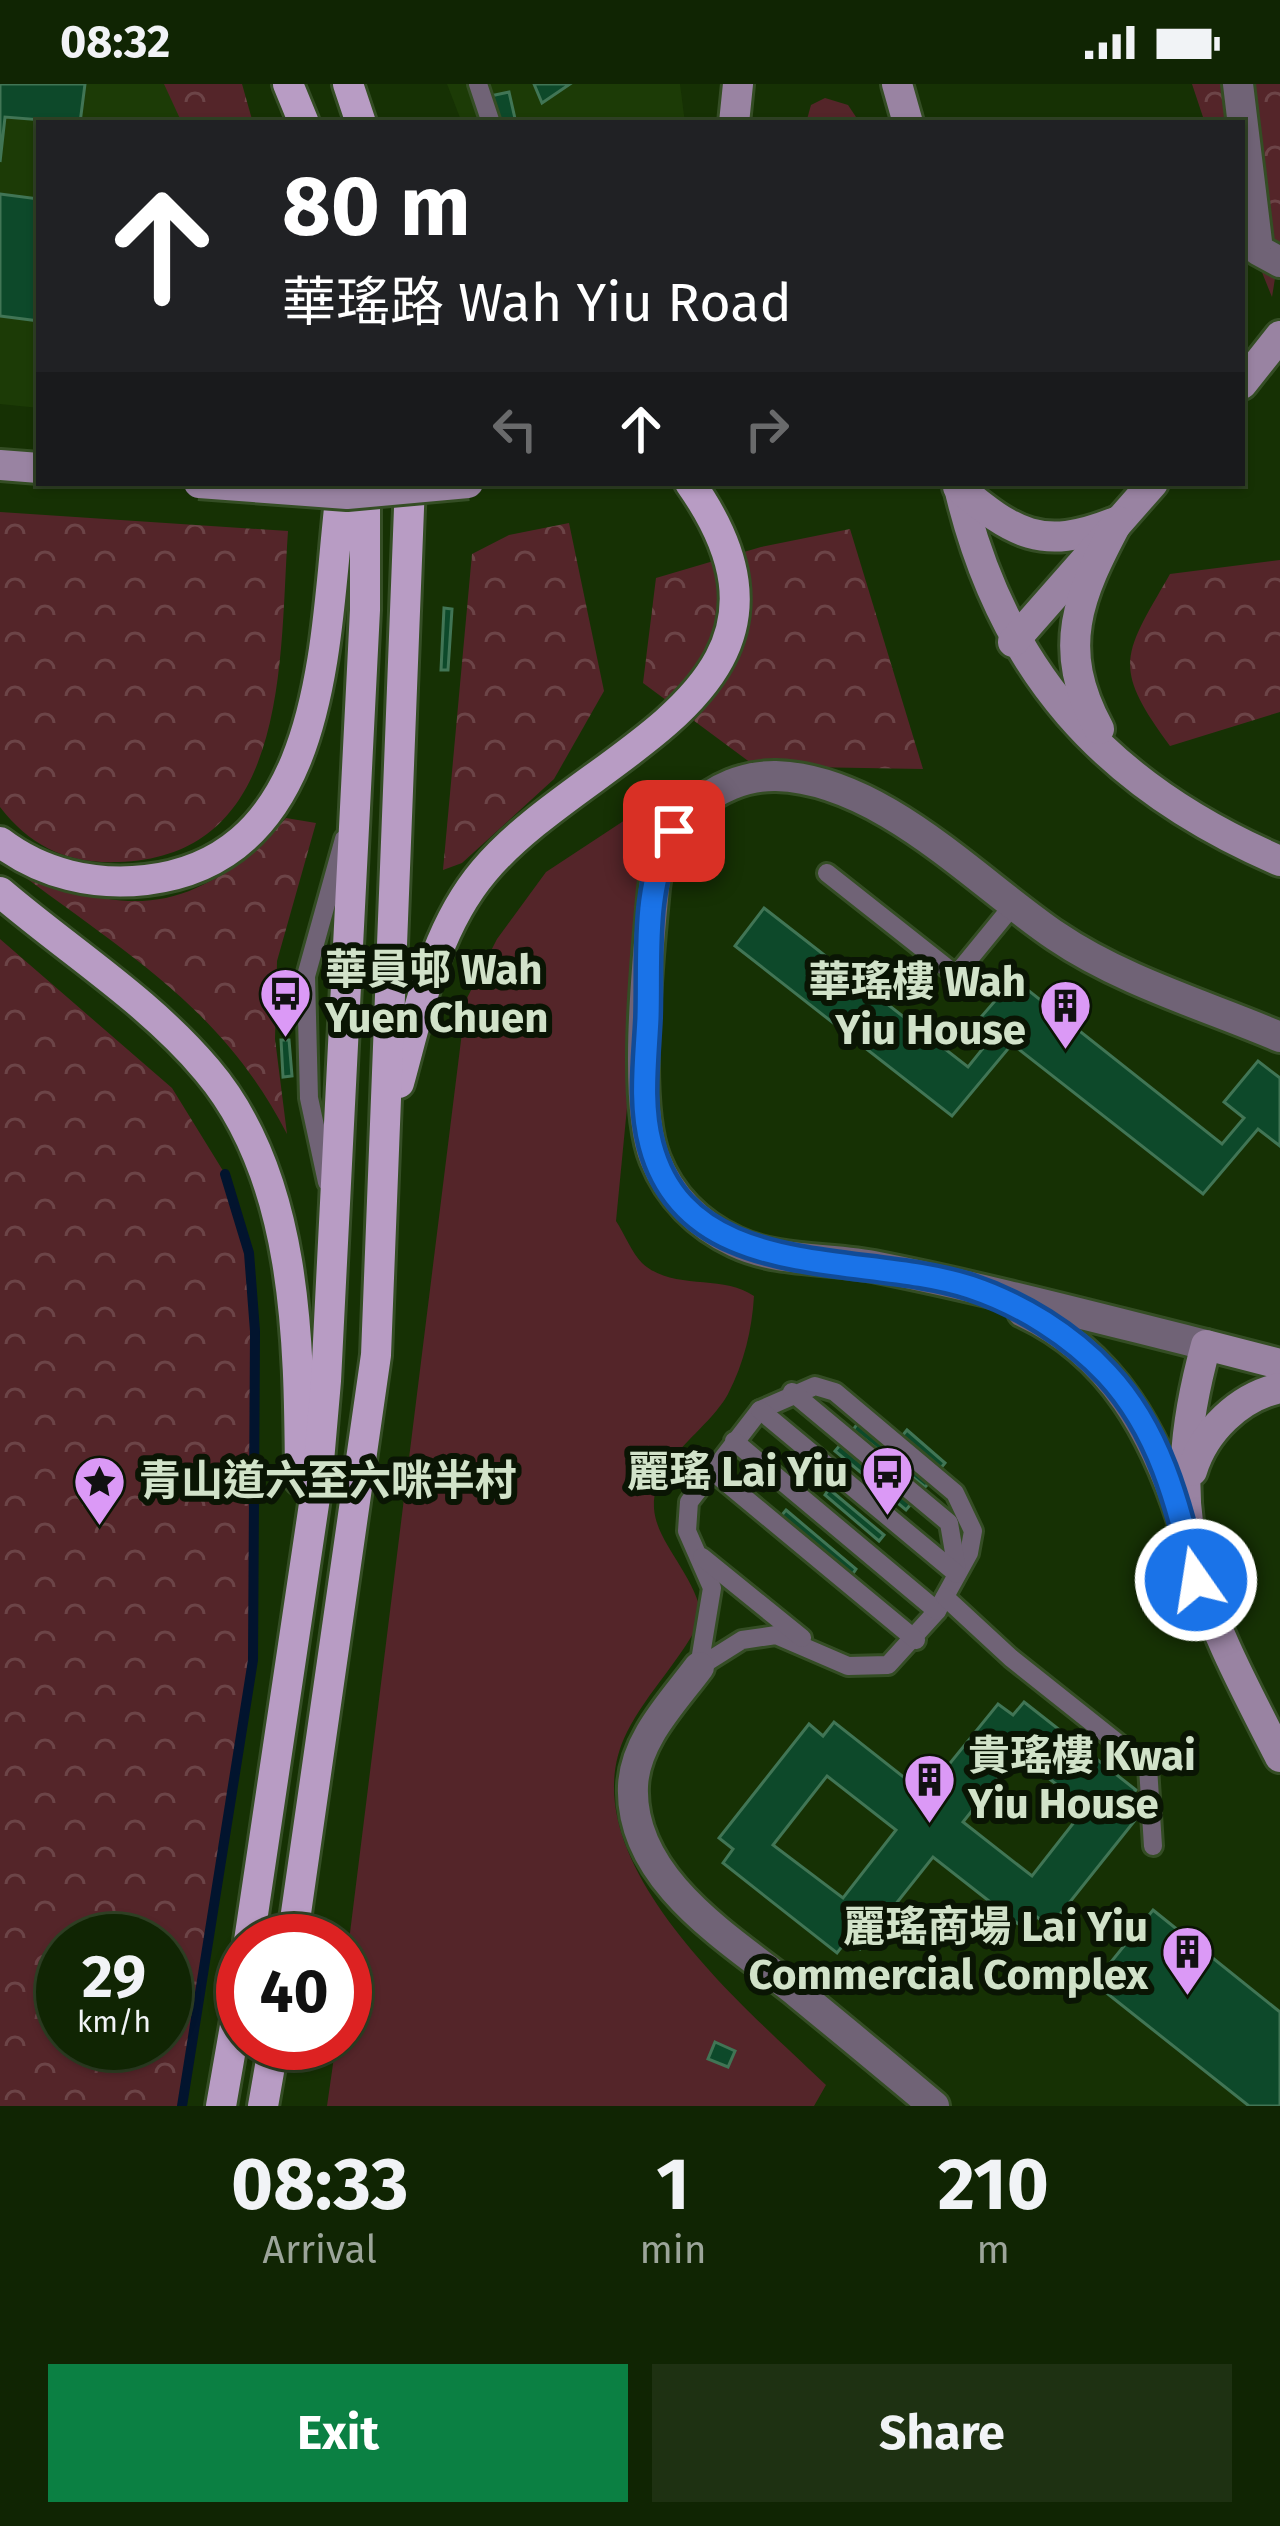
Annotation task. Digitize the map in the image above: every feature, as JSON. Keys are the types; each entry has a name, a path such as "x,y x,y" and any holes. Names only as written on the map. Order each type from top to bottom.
{"main road":[{"path":"288,84 303,120"},
{"path":"348,84 360,120"},
{"path":"0,842 64,876 122,883 172,877 212,860 253,830 285,790 307,744 342,486"},
{"path":"254,1914 322,1435 355,802 365,486"},
{"path":"296,1914 368,1426 387,1130 410,486"},
{"path":"387,1130 433,966 451,920 488,866 544,814 689,706 722,652 732,581 722,540 692,486"},
{"path":"0,892 152,1015 208,1070 242,1119 275,1212 289,1290 300,1450 298,1617"},
{"path":"221,2106 227,2070"},
{"path":"263,2106 269,2070"}],"street":[{"path":"734,120 738,84"},
{"path":"898,84 907,120"},
{"path":"1238,84 1242,120"},
{"path":"1245,142 1258,250 1280,262"},
{"path":"1245,379 1280,336"},
{"path":"0,465 36,468"},
{"path":"239,486 347,494 436,486"},
{"path":"958,486 975,551 1013,642 1048,690 1116,761 1176,808 1280,861"},
{"path":"959,486 989,513 1031,537 1072,539 1118,521"},
{"path":"1013,642 1150,486"},
{"path":"1116,761 1080,695 1075,646 1081,591 1118,521"},
{"path":"1280,1037 1057,937 917,830 833,790 776,776 735,783 694,807 666,844 655,878 646,1119 655,1159 676,1196 721,1235 762,1252 869,1265 971,1287 1280,1364"},
{"path":"971,1287 1038,1319 1110,1377 1154,1440 1184,1524 1206,1610 1280,1757"},
{"path":"1184,1524 1189,1418 1205,1345"},
{"path":"1184,1524 1189,1479 1205,1440 1234,1410 1280,1388"},
{"path":"699,1667 646,1739 632,1783 636,1819 657,1864 693,1911 934,2106"}],"lane":[{"path":"478,84 490,120"},
{"path":"827,873 956,975 1015,903"},
{"path":"792,1392 949,1523 958,1547 957,1574 916,1640 888,1665 848,1666 776,1635 742,1640 699,1667 712,1588 687,1531 689,1502 760,1410 792,1392"},
{"path":"760,1410 957,1574"},
{"path":"734,1441 1148,1767 1153,1846"},
{"path":"711,1470 916,1640"},
{"path":"701,1555 815,1648"}],"shaded area":[{"path":"0,84 201,84 214,120 36,120 36,408 0,404"},
{"path":"447,84 680,84 685,120 461,120"}],"green space":[{"path":"164,84 242,84 252,120 181,120"},
{"path":"1192,84 1280,84 1280,247 1272,297 1245,230 1245,120 1204,120"},
{"path":"825,98 848,105 858,120 807,120 811,105"},
{"path":"0,512 288,531 282,635 265,742 246,788 217,826 175,852 118,862 66,856 37,842 0,807"},
{"path":"569,523 604,691 554,779 462,863 443,870 472,554 509,535"},
{"path":"850,529 923,769 755,766 643,683 656,578 761,547"},
{"path":"1280,560 1280,712 1170,746 1138,697 1130,661 1142,624 1170,574"},
{"path":"286,818 316,823 277,961 275,1039 287,1134 261,1089 199,1015 128,953 9,865 90,895 125,901 158,899 190,891 221,874"},
{"path":"625,820 653,840 616,1221 638,1259 654,1272 742,1289 754,1296 746,1346 728,1394 671,1461 656,1491 656,1521 692,1587 702,1617 627,1732 614,1780 620,1829 641,1878 673,1927 752,2015 826,2085 814,2106 327,2106 332,2070 372,2070 372,1914 352,1914 466,1000 497,939 546,872"},
{"path":"0,939 172,1088 225,1174 249,1253 257,1452 253,1660 192,2043 192,1914 36,1914 36,2070 188,2070 182,2106 0,2106"}],"building":[{"path":"0,84 85,84 80,120 5,117 0,162"},
{"path":"534,84 570,84 542,103"},
{"path":"509,92 515,120 485,120 481,98"},
{"path":"0,194 36,199 36,321 0,316"},
{"path":"444,608 452,609 448,670 441,670"},
{"name":"華瑤樓 Wah Yiu House","path":"764,908 968,1067 997,1031 981,1017 1014,979 1222,1144 1244,1118 1224,1102 1258,1061 1280,1078 1280,1146 1258,1129 1203,1194 1012,1044 952,1116 735,946"},
{"path":"281,1040 289,1040 292,1076 283,1077"},
{"path":"858,1423 929,1483 925,1487 853,1430"},
{"path":"907,1430 945,1463 940,1469 902,1436"},
{"path":"840,1445 911,1504 906,1510 835,1451"},
{"path":"829,1489 884,1535 879,1541 825,1495"},
{"path":"786,1510 856,1569 852,1575 781,1516"},
{"name":"貴瑤樓 Kwai Yiu House","path":"1024,1702 1136,1790 1125,1803 1140,1814 1050,1927 1037,1917 1026,1930 933,1857 860,1949 847,1940 837,1953 723,1863 733,1849 719,1838 809,1724 823,1736 834,1722 925,1794 998,1704 1013,1715","holes":["1017,1754 1086,1807 1032,1876 963,1822","827,1776 896,1830 843,1898 773,1845"]},
{"name":"麗瑤商場 Lai Yiu Commercial Complex","path":"1153,1910 1280,2012 1280,2106 1249,2106 1094,1983"},
{"path":"715,2042 735,2051 728,2067 708,2059"}],"waterway":[{"path":"182,2106 253,1660 255,1331 249,1253 225,1174"}],"place":[{"name":"華員邨 Wah Yuen Chuen","path":"286,1040"},
{"name":"華瑤樓 Wah Yiu House","path":"1065,1052"},
{"name":"麗瑤 Lai Yiu","path":"887,1518"},
{"name":"青山道六至六咪半村","path":"100,1527"},
{"name":"貴瑤樓 Kwai Yiu House","path":"929,1826"},
{"name":"麗瑤商場 Lai Yiu Commercial Complex","path":"1187,1997"}],"route":[{"path":"674,831 660,859 652,902 645,1095 655,1159 676,1196 688,1211 741,1245 971,1287 1066,1337 1110,1377 1154,1440 1184,1524 1196,1580"}]}
